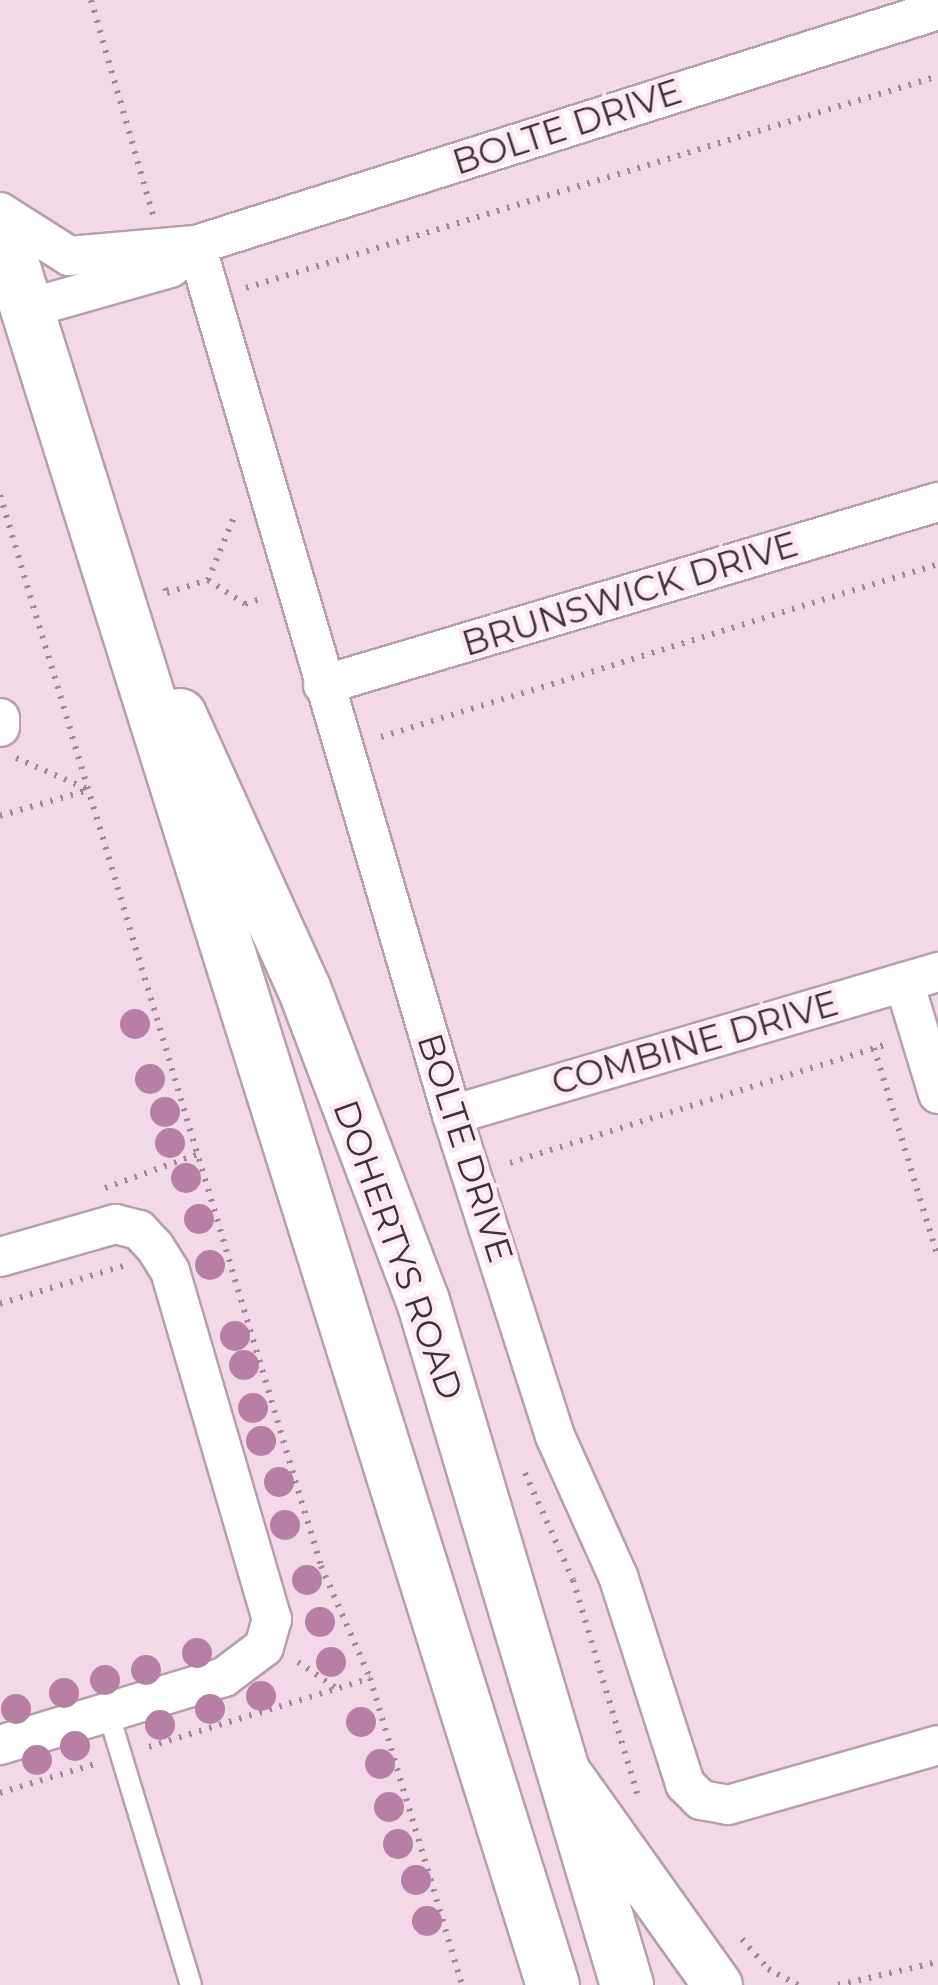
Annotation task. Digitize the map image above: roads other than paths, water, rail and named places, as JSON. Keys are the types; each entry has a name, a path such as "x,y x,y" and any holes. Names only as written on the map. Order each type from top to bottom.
{"main road":[{"name":"DOHERTYS ROAD","path":"0,223 96,543 544,1977"},
{"name":"DOHERTYS ROAD","path":"96,543 304,988 423,1301 627,1985"}],"street":[{"name":"BOLTE DRIVE","path":"0,212 69,256 179,246 938,10"},
{"name":"BOLTE DRIVE","path":"179,246 228,293 295,588 452,1114 555,1436 618,1576 685,1784 702,1800 728,1805 938,1744"},
{"name":"BOLTE DRIVE","path":"26,309 170,268 179,246"},
{"name":"BRUNSWICK DRIVE","path":"323,685 938,502"},
{"path":"0,718 0,727"},
{"path":"921,977 920,1034 938,1094"},
{"name":"COMBINE DRIVE","path":"452,1114 921,977"},
{"path":"0,1257 115,1224 139,1230 156,1247 170,1271 272,1619 264,1647 248,1665 0,1745"},
{"path":"566,1772 718,1985"}],"lane":[{"path":"108,1712 126,1754 191,1985"}]}
